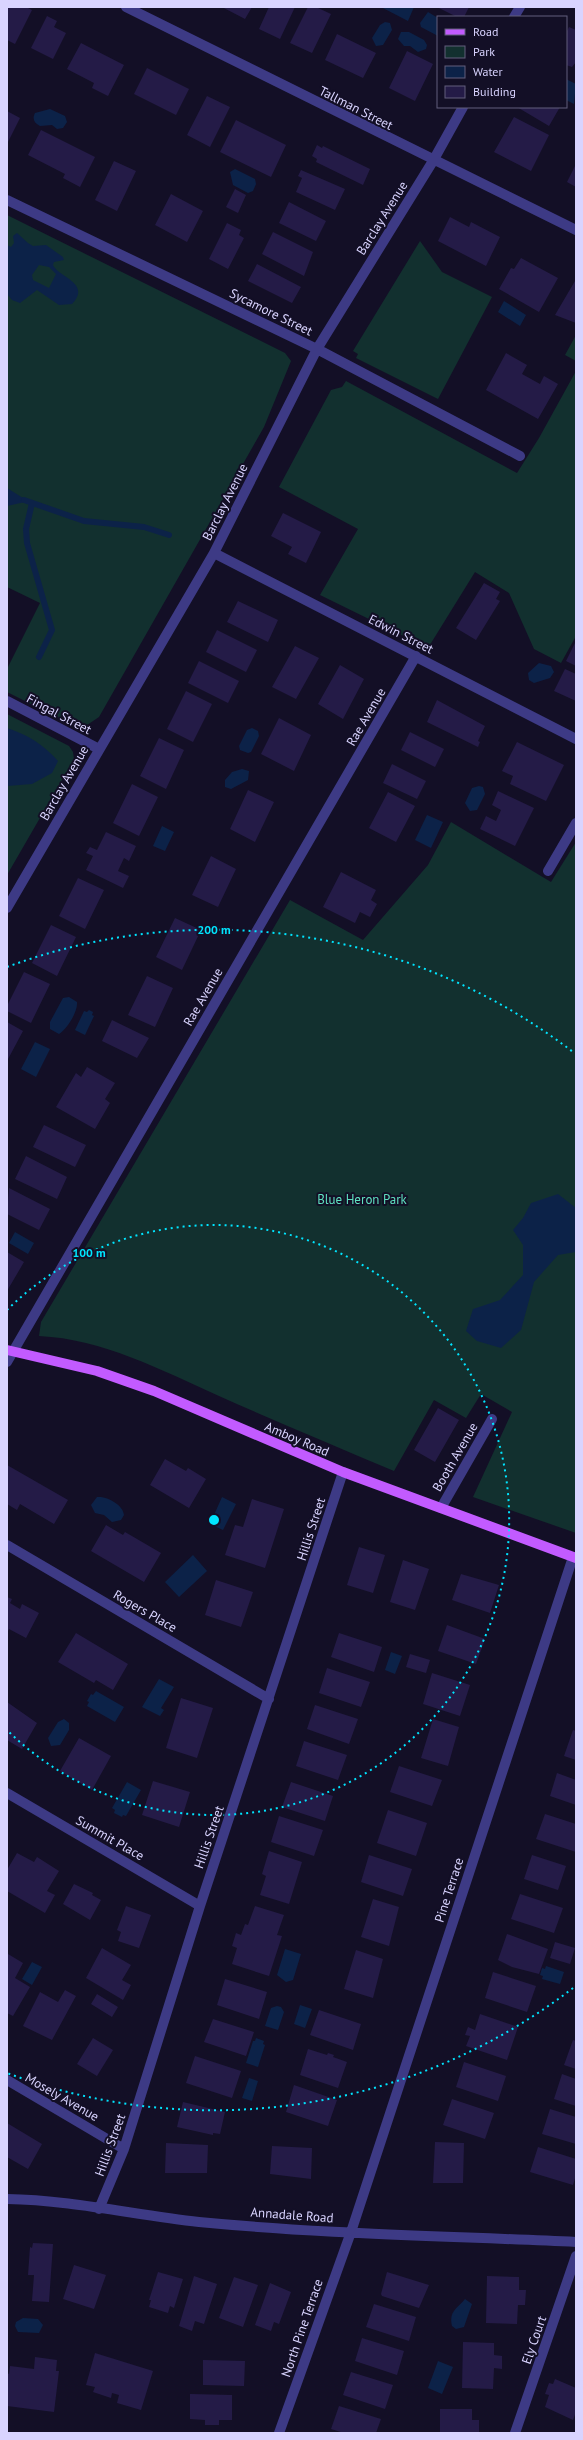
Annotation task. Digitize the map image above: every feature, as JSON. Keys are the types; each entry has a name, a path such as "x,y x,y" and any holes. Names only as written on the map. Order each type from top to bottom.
{"main road":[{"name":"Amboy Road","path":"10,1351 97,1371 154,1391 343,1472 575,1557"}],"street":[{"name":"Tallman Street","path":"126,7 433,161 576,230"},
{"path":"515,16 520,7"},
{"name":"Barclay Avenue","path":"7,908 214,553 317,349 433,161 462,108"},
{"name":"Sycamore Street","path":"7,200 317,349 520,456"},
{"name":"Edwin Street","path":"214,553 576,740"},
{"name":"Rae Avenue","path":"7,1362 10,1351 416,656"},
{"name":"Fingal Street","path":"7,701 99,749"},
{"path":"548,871 576,823"},
{"name":"Booth Avenue","path":"441,1508 492,1419"},
{"name":"Hillis Street","path":"99,2209 124,2149 200,1906 343,1472"},
{"name":"Rogers Place","path":"7,1545 269,1699"},
{"name":"Pine Terrace","path":"350,2232 575,1557"},
{"name":"Summit Place","path":"7,1793 200,1906"},
{"name":"Mosely Avenue","path":"7,2080 124,2149"},
{"name":"Annadale Road","path":"7,2199 199,2222 350,2232 576,2242"},
{"name":"North Pine Terrace","path":"280,2433 350,2232"},
{"name":"Ely Court","path":"515,2433 576,2256"}],"green space":[{"path":"7,215 285,353 291,361 264,427 99,717 84,727 73,725 7,692 7,669 40,603 7,587"},
{"path":"420,241 442,272 492,297 438,399 356,358 358,354 353,351"},
{"path":"576,335 576,361 565,355"},
{"path":"576,371 576,636 561,663 534,649 509,593 475,572 428,648 320,595 358,529 279,487 331,390 342,387 346,381 517,473 539,438"},
{"path":"7,714 69,746 73,752 74,759 7,875"},
{"name":"Blue Heron Park","path":"451,822 551,882 576,842 576,1533 473,1497 512,1412 481,1394 466,1418 434,1400 394,1471 131,1357 86,1343 63,1338 39,1336 41,1322 290,900 363,940 428,865"}],"water":[{"path":"381,7 414,7 408,21"},
{"path":"428,12 437,17 437,35 421,27 420,23"},
{"path":"385,22 390,23 392,30 383,45 376,46 372,38 380,25"},
{"path":"401,32 409,32 424,40 427,45 426,49 418,52 410,46 404,46 398,39"},
{"path":"567,80 576,84 574,104 567,100"},
{"path":"50,109 65,116 67,122 63,128 57,129 52,125 40,126 36,124 34,119 35,113"},
{"path":"235,169 255,179 256,184 253,191 248,193 233,185 230,172"},
{"path":"17,233 33,246 46,245 63,257 64,260 54,262 53,265 76,286 78,291 77,297 72,304 59,305 37,290 20,303 12,300 7,294 7,245 11,247 14,243 13,236","holes":["39,265 49,267 56,274 49,288 33,280 32,275"]},
{"path":"504,301 526,315 520,326 498,312"},
{"path":"7,488 23,498 25,502 7,506"},
{"path":"539,663 551,666 554,672 550,678 534,683 529,680 528,673"},
{"path":"7,728 35,741 58,761 52,773 32,784 7,786"},
{"path":"252,728 258,731 259,736 251,752 248,753 240,750 239,746 247,730"},
{"path":"242,769 249,771 248,780 231,789 225,787 225,780 232,772"},
{"path":"479,786 483,787 485,794 477,810 470,811 465,803 472,788"},
{"path":"427,815 443,822 431,848 415,840"},
{"path":"162,826 174,832 165,851 153,846"},
{"path":"69,997 77,1002 76,1011 68,1024 59,1034 50,1029 50,1022 63,998"},
{"path":"89,1010 93,1012 92,1015 94,1016 85,1035 75,1030 84,1011 87,1012"},
{"path":"35,1042 50,1049 36,1077 21,1069"},
{"path":"558,1194 576,1208 576,1252 558,1255 534,1282 521,1330 501,1348 477,1341 466,1331 473,1309 500,1300 523,1275 523,1245 513,1230 523,1218 531,1203"},
{"path":"15,1232 34,1243 28,1254 9,1243"},
{"path":"97,1497 109,1499 121,1507 124,1515 121,1520 112,1522 104,1515 95,1513 91,1505"},
{"path":"222,1497 236,1504 223,1530 210,1524"},
{"path":"193,1555 207,1571 179,1597 165,1582"},
{"path":"391,1652 402,1656 395,1674 385,1670"},
{"path":"159,1679 174,1687 161,1708 164,1710 160,1716 142,1707"},
{"path":"96,1691 124,1707 115,1722 87,1706 89,1702 87,1701 91,1694 93,1695"},
{"path":"64,1719 69,1723 69,1730 60,1745 51,1746 48,1738 58,1722"},
{"path":"127,1782 141,1790 126,1816 123,1815 122,1817 114,1813 115,1810 112,1808"},
{"path":"285,1949 301,1954 293,1980 286,1982 277,1975"},
{"path":"32,1962 42,1967 32,1985 22,1979"},
{"path":"546,1966 564,1972 560,1984 542,1979 543,1976 540,1975 542,1968 545,1969"},
{"path":"300,2005 312,2009 305,2028 294,2024"},
{"path":"277,2006 281,2007 284,2012 278,2030 265,2026 271,2008"},
{"path":"256,2038 264,2041 263,2044 265,2045 258,2067 246,2063 253,2041 255,2041"},
{"path":"249,2078 258,2081 252,2101 242,2098"},
{"path":"465,2299 472,2304 464,2327 456,2329 452,2326 451,2321 453,2313"},
{"path":"23,2318 38,2319 43,2325 39,2333 18,2332 15,2326 16,2322"},
{"path":"438,2361 453,2367 442,2394 428,2388"}],"building":[{"path":"7,7 26,7 32,10 15,44 7,40"},
{"path":"222,7 252,7 245,19"},
{"path":"269,7 295,7 280,39 259,29"},
{"path":"308,7 316,7 331,14 312,53 290,43"},
{"path":"437,7 469,7 464,16 455,16"},
{"path":"47,16 57,21 54,27 66,33 53,59 31,48"},
{"path":"569,27 576,30 576,62 572,67 567,65 567,31"},
{"path":"337,34 376,53 363,78 325,60"},
{"path":"81,43 124,65 108,96 92,88 94,83 67,69"},
{"path":"407,51 433,64 415,101 389,88"},
{"path":"147,68 189,89 176,115 134,94"},
{"path":"207,96 230,107 210,147 187,135"},
{"path":"519,108 559,108 549,126"},
{"path":"7,111 20,118 7,144"},
{"path":"514,117 549,135 531,171 494,152"},
{"path":"236,120 286,145 271,177 220,152"},
{"path":"41,130 95,157 80,187 63,178 65,174 28,155"},
{"path":"317,145 322,148 323,146 370,169 363,185 316,162 317,159 312,156"},
{"path":"114,161 136,171 117,211 95,200"},
{"path":"576,164 576,187 567,182"},
{"path":"301,170 345,189 335,210 296,192 302,178 298,176"},
{"path":"235,189 246,195 238,213 226,207"},
{"path":"171,194 203,211 187,242 155,225"},
{"path":"289,202 326,221 316,241 279,223"},
{"path":"450,217 469,227 471,222 500,237 486,266 438,241"},
{"path":"227,223 241,230 239,235 244,238 228,269 209,259"},
{"path":"273,232 313,252 304,276 262,254"},
{"path":"521,258 558,278 539,312 499,289 511,268 514,269"},
{"path":"257,264 301,287 292,303 248,281"},
{"path":"575,281 576,282 576,323 555,315"},
{"path":"506,353 527,365 522,374 540,384 544,376 558,384 538,419 486,390"},
{"path":"283,513 321,532 306,563 288,554 292,547 271,536"},
{"path":"484,583 500,592 496,599 500,601 476,640 456,628"},
{"path":"238,601 278,620 268,642 227,622"},
{"path":"217,630 257,650 246,672 206,652"},
{"path":"576,641 576,666 566,661"},
{"path":"295,646 319,658 296,699 272,687"},
{"path":"199,661 239,681 228,703 188,683"},
{"path":"340,665 364,679 343,719 318,704"},
{"path":"565,669 576,674 576,701 554,691"},
{"path":"186,691 212,704 193,742 167,729"},
{"path":"437,700 485,726 478,741 480,742 478,747 427,722"},
{"path":"279,718 311,735 294,771 261,754"},
{"path":"410,732 444,749 435,767 401,750"},
{"path":"159,738 184,750 166,789 140,776"},
{"path":"517,742 564,765 546,801 510,784 513,776 502,771"},
{"path":"392,764 426,781 417,799 383,783"},
{"path":"132,784 158,797 139,836 113,823"},
{"path":"248,790 274,802 255,842 230,829"},
{"path":"498,791 534,808 515,846 480,829 486,816 496,821 501,810 492,805"},
{"path":"388,792 415,806 396,842 369,828"},
{"path":"106,832 136,846 129,861 124,858 118,871 129,876 123,888 86,870 93,856 86,853 90,847 97,850"},
{"path":"211,856 236,869 218,907 192,895"},
{"path":"341,872 376,890 371,900 377,904 370,917 360,912 355,923 323,907"},
{"path":"78,878 104,890 85,929 59,916"},
{"path":"175,918 201,930 182,970 156,957"},
{"path":"51,925 76,937 57,976 32,963"},
{"path":"24,972 50,984 31,1023 7,1011 7,1006"},
{"path":"147,976 173,988 155,1027 128,1015"},
{"path":"112,1020 149,1038 137,1058 102,1041"},
{"path":"7,1022 23,1031 7,1061"},
{"path":"87,1067 115,1083 105,1099 110,1103 95,1129 56,1107 76,1073 81,1077"},
{"path":"44,1125 86,1145 75,1167 33,1147"},
{"path":"26,1156 67,1177 57,1199 15,1179"},
{"path":"9,1188 50,1209 39,1230 7,1214"},
{"path":"7,1252 24,1262 7,1291"},
{"path":"438,1408 459,1420 435,1462 414,1450"},
{"path":"165,1459 186,1471 188,1468 206,1479 189,1508 150,1485"},
{"path":"7,1465 68,1500 54,1524 20,1504 17,1510 7,1504"},
{"path":"252,1499 284,1509 265,1568 225,1555 235,1525 243,1527"},
{"path":"106,1525 123,1535 125,1532 161,1553 144,1582 91,1551"},
{"path":"359,1547 385,1555 373,1593 347,1585"},
{"path":"403,1560 429,1569 415,1610 390,1602"},
{"path":"461,1574 499,1585 490,1613 452,1600"},
{"path":"216,1580 253,1592 241,1627 205,1615"},
{"path":"7,1597 12,1599 10,1603 20,1609 22,1604 39,1613 26,1638 9,1629 7,1633"},
{"path":"447,1625 485,1639 476,1664 438,1651"},
{"path":"76,1633 128,1664 113,1690 96,1680 94,1683 58,1662"},
{"path":"339,1633 382,1647 374,1672 331,1657"},
{"path":"410,1654 430,1660 426,1673 406,1667"},
{"path":"327,1668 370,1682 361,1707 319,1693"},
{"path":"432,1673 470,1685 460,1716 423,1704"},
{"path":"181,1698 213,1708 197,1758 166,1748"},
{"path":"7,1702 37,1723 22,1749 7,1740"},
{"path":"315,1705 358,1719 349,1744 307,1729"},
{"path":"433,1719 459,1727 448,1766 421,1758"},
{"path":"573,1730 576,1731 576,1760 564,1756"},
{"path":"79,1738 111,1756 92,1790 60,1771"},
{"path":"304,1741 347,1755 338,1780 296,1766"},
{"path":"399,1766 442,1780 432,1806 390,1792"},
{"path":"557,1773 576,1780 576,1805 550,1796"},
{"path":"153,1781 190,1792 179,1827 142,1815"},
{"path":"291,1782 333,1796 325,1821 282,1807"},
{"path":"388,1810 427,1823 416,1856 377,1843"},
{"path":"545,1814 576,1824 576,1852 536,1839"},
{"path":"279,1816 323,1830 314,1856 271,1842"},
{"path":"269,1851 302,1862 289,1904 260,1895 266,1876 262,1874"},
{"path":"17,1853 34,1862 37,1857 59,1871 47,1891 55,1895 45,1913 7,1891 7,1870"},
{"path":"369,1855 412,1869 403,1896 361,1882"},
{"path":"532,1855 566,1866 558,1890 524,1879"},
{"path":"74,1884 93,1893 92,1895 101,1900 90,1920 63,1904"},
{"path":"520,1894 563,1908 554,1933 511,1919"},
{"path":"373,1899 399,1907 389,1946 361,1937"},
{"path":"126,1906 151,1915 139,1948 118,1941 121,1932 117,1930"},
{"path":"255,1906 284,1915 277,1935 282,1936 269,1976 232,1964 237,1948 232,1946 236,1933 241,1935 245,1924 248,1925"},
{"path":"507,1934 548,1949 539,1974 512,1967 498,1960"},
{"path":"555,1942 575,1948 570,1964 550,1958"},
{"path":"102,1948 131,1965 122,1980 131,1985 123,2000 86,1978"},
{"path":"356,1950 383,1959 373,1998 344,1989"},
{"path":"8,1954 23,1963 15,1978 30,1987 13,2016 7,2013"},
{"path":"493,1972 536,1986 527,2012 485,1998"},
{"path":"225,1979 267,1992 259,2019 217,2005"},
{"path":"65,1990 76,1996 52,2040 23,2026 40,1992 58,2002"},
{"path":"97,1994 118,2007 112,2017 91,2004"},
{"path":"319,2010 361,2024 353,2050 310,2035"},
{"path":"480,2014 518,2027 507,2060 466,2046 470,2036 465,2035 468,2027 475,2030"},
{"path":"213,2019 254,2032 246,2056 204,2042"},
{"path":"93,2038 113,2050 97,2076 77,2064"},
{"path":"573,2040 576,2041 576,2069 564,2065"},
{"path":"308,2049 327,2055 328,2053 334,2055 333,2057 347,2062 338,2088 300,2075"},
{"path":"195,2056 241,2071 232,2098 186,2083"},
{"path":"464,2062 506,2076 498,2101 456,2087"},
{"path":"562,2074 576,2079 576,2106 554,2099"},
{"path":"294,2085 337,2100 328,2126 286,2112"},
{"path":"452,2099 494,2113 485,2139 443,2125"},
{"path":"183,2102 225,2112 220,2134 213,2133 213,2135 177,2127"},
{"path":"550,2109 576,2117 576,2144 542,2134"},
{"path":"7,2123 42,2144 28,2169 7,2157"},
{"path":"435,2142 464,2143 463,2183 433,2183"},
{"path":"166,2143 208,2145 207,2173 165,2173"},
{"path":"272,2146 312,2148 311,2179 270,2174"},
{"path":"538,2147 576,2159 576,2175 573,2185 530,2172"},
{"path":"33,2243 53,2244 49,2302 32,2301 34,2275 28,2275 30,2247 32,2248"},
{"path":"74,2265 106,2275 94,2309 63,2299"},
{"path":"158,2272 183,2279 174,2308 170,2306 168,2313 149,2307 151,2300 149,2300"},
{"path":"387,2272 429,2285 419,2308 382,2296 381,2294"},
{"path":"194,2276 217,2284 204,2324 195,2321 192,2331 179,2326"},
{"path":"487,2276 519,2277 519,2290 526,2290 525,2305 518,2305 517,2324 486,2323"},
{"path":"234,2277 258,2285 243,2327 219,2318"},
{"path":"270,2283 291,2292 279,2324 274,2322 271,2331 255,2325"},
{"path":"374,2304 416,2317 409,2341 366,2327"},
{"path":"362,2338 404,2351 397,2375 355,2361"},
{"path":"463,2342 494,2343 494,2355 502,2356 502,2369 494,2368 493,2389 462,2388"},
{"path":"95,2353 153,2371 141,2410 117,2403 119,2395 112,2393 111,2398 93,2392 95,2387 86,2385"},
{"path":"35,2357 57,2360 56,2371 59,2371 54,2412 7,2406 7,2373 9,2374 10,2366 34,2369"},
{"path":"203,2360 245,2361 244,2386 203,2385"},
{"path":"351,2372 393,2385 385,2409 343,2395"},
{"path":"555,2379 576,2388 576,2412 573,2420 545,2407 549,2395 545,2394 549,2383 553,2384"},
{"path":"190,2394 232,2395 232,2420 219,2420 219,2425 205,2425 205,2420 190,2419"},
{"path":"339,2406 381,2419 376,2433 344,2433 331,2429"},
{"path":"440,2409 472,2409 472,2420 479,2420 479,2433 440,2433"}],"waterway":[{"path":"24,500 84,521 144,527 169,535"},
{"path":"32,503 26,529 27,543 52,630 39,657"}]}
